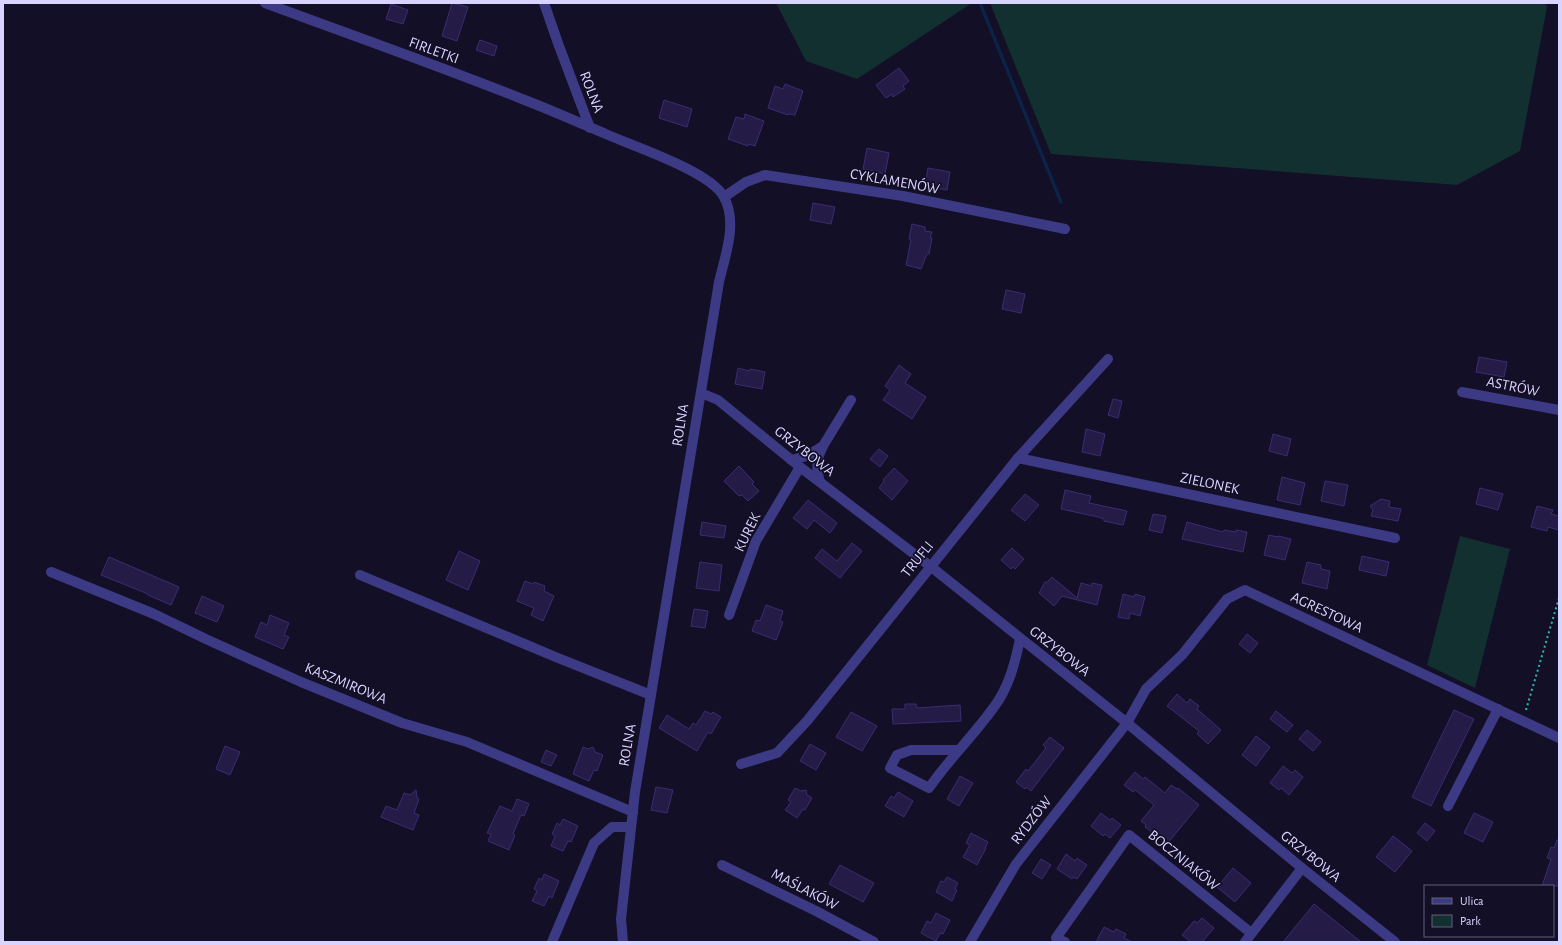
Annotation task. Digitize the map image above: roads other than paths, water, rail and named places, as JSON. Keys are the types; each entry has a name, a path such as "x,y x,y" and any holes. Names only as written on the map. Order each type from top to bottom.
{"street":[{"name":"FIRLETKI","path":"265,3 523,99 590,128"},
{"name":"ROLNA","path":"544,3 590,128 678,165 702,177 724,197 729,210 731,222 718,282 701,394 635,792 622,919 623,942"},
{"name":"CYKLAMENÓW","path":"724,197 746,182 765,175 903,196 1065,229"},
{"name":"TRUFLI","path":"741,764 777,752 802,726 1018,458 1108,360"},
{"name":"ASTRÓW","path":"1462,392 1559,410"},
{"name":"GRZYBOWA","path":"701,394 718,400 791,460 930,566 1127,723 1302,868 1395,942"},
{"path":"820,482 816,470 817,458 851,400"},
{"path":"791,460 807,456 823,446"},
{"name":"ZIELONEK","path":"1018,458 1395,538"},
{"name":"KUREK","path":"729,615 756,541 800,467"},
{"name":"KASZMIROWA","path":"51,572 154,614 208,640 308,684 402,723 467,742 633,812"},
{"path":"360,575 550,655 651,695"},
{"name":"AGRESTOWA","path":"1127,723 1146,689 1182,655 1227,599 1245,590 1559,738"},
{"path":"958,750 911,750 897,755 890,768 929,788 941,770 995,707 1012,675 1020,639"},
{"path":"1448,806 1498,709"},
{"name":"RYDZÓW","path":"970,942 1016,864 1127,723"},
{"path":"552,942 594,843 612,828 631,827"},
{"name":"BOCZNIAKÓW","path":"1065,942 1056,938 1129,835 1251,932"},
{"name":"MAŚLAKÓW","path":"722,865 816,911 854,937 874,942"},
{"path":"1245,942 1251,932 1302,868"}],"waterway":[{"path":"980,3 1061,202"}]}
